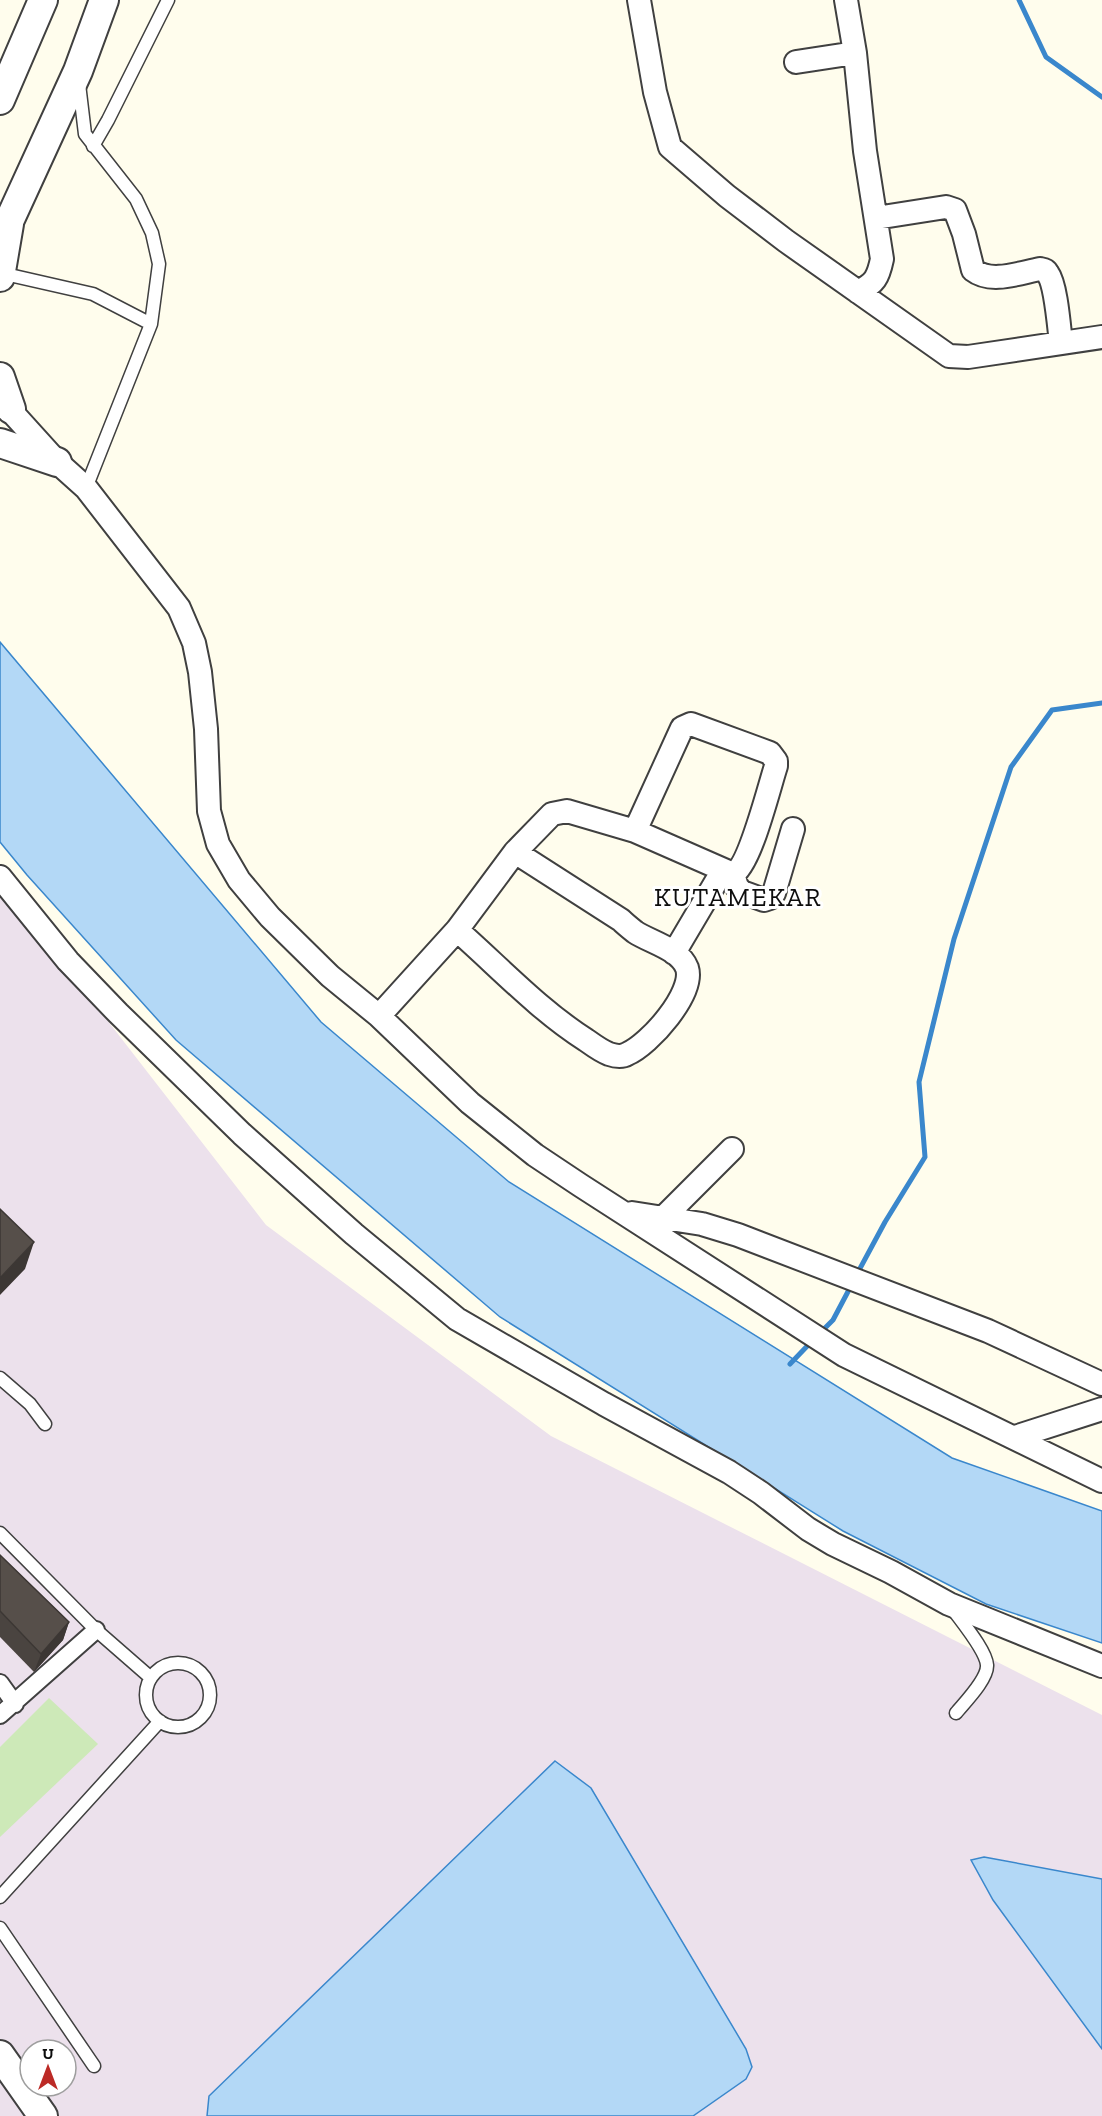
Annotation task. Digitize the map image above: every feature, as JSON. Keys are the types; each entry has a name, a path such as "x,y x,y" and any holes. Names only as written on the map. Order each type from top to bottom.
{"street":[{"path":"0,100 43,0"},
{"path":"0,275 5,228 78,71 104,0"},
{"path":"639,0 655,92 670,147 735,202 858,292 949,356 968,357 1102,337"},
{"path":"846,0 855,53 865,151 882,259 880,271 873,284 858,292"},
{"path":"796,62 855,53"},
{"path":"876,218 946,207 955,210 959,218 973,270 978,275 989,278 1040,269 1046,270 1053,291 1061,343"},
{"path":"0,377 5,404 57,462 86,488 179,608 194,643 200,672 206,729 209,811 218,844 239,880 270,917 330,976 379,1016 470,1103 535,1155 844,1355 1102,1481"},
{"path":"0,443 57,462"},
{"path":"379,1016 457,930 515,852 552,814 567,812 635,831 728,872 740,870 760,819 776,761 770,753 691,724 682,729 635,831"},
{"path":"728,872 742,892 764,900 770,898 774,893 793,829"},
{"path":"457,930 563,1025 607,1054 617,1056 627,1054 648,1040 666,1019 685,992 688,978 687,967 674,953 636,932 515,852"},
{"path":"674,953 728,872"},
{"path":"0,877 68,961 242,1134 354,1234 457,1319 604,1404 729,1472 820,1537 949,1604 1102,1666"},
{"path":"663,1218 732,1149"},
{"path":"622,1212 702,1224 738,1235 988,1331 1102,1383"},
{"path":"1015,1437 1102,1409"},
{"path":"0,1716 96,1630"},
{"path":"0,1683 15,1704"},
{"path":"0,2055 43,2116"}],"lane":[{"path":"93,146 168,0"},
{"path":"78,71 85,134 136,199 152,232 159,264 151,324 86,488"},
{"path":"0,275 93,294 151,324"},
{"path":"0,1378 30,1404 45,1424"},
{"path":"0,1533 96,1630 151,1678"},
{"path":"949,1604 983,1653 987,1665 985,1677 956,1713"},
{"path":"181,1663 198,1669 208,1683 210,1701 207,1710 194,1722 177,1727 160,1721 150,1709 147,1701 147,1686 151,1678 164,1666 181,1663"},
{"path":"0,1897 160,1721"},
{"path":"0,1929 94,2066"}],"shaded area":[{"path":"0,882 266,1225 551,1436 1102,1715 1102,2116 0,2116"}],"green space":[{"path":"49,1698 98,1744 0,1837 0,1747"}],"water":[{"path":"0,642 321,1022 509,1182 952,1458 1102,1511 1102,1643 986,1604 843,1531 500,1317 176,1040 0,842"},
{"path":"555,1761 591,1788 746,2049 752,2067 746,2079 693,2116 207,2116 209,2096"},
{"path":"984,1857 1102,1879 1102,2049 993,1900 971,1860"}],"building":[{"path":"0,1209 34,1242 0,1278"},
{"path":"0,1555 69,1622 41,1654 0,1611"}],"waterway":[{"path":"1019,0 1046,57 1102,97"},
{"path":"857,1274 885,1222 925,1157 919,1082 954,939 1011,767 1052,710 1102,703"},
{"path":"819,1334 833,1320 852,1284"},
{"path":"790,1364 813,1340"}],"district":[{"name":"KUTAMEKAR","path":"738,897"}]}
